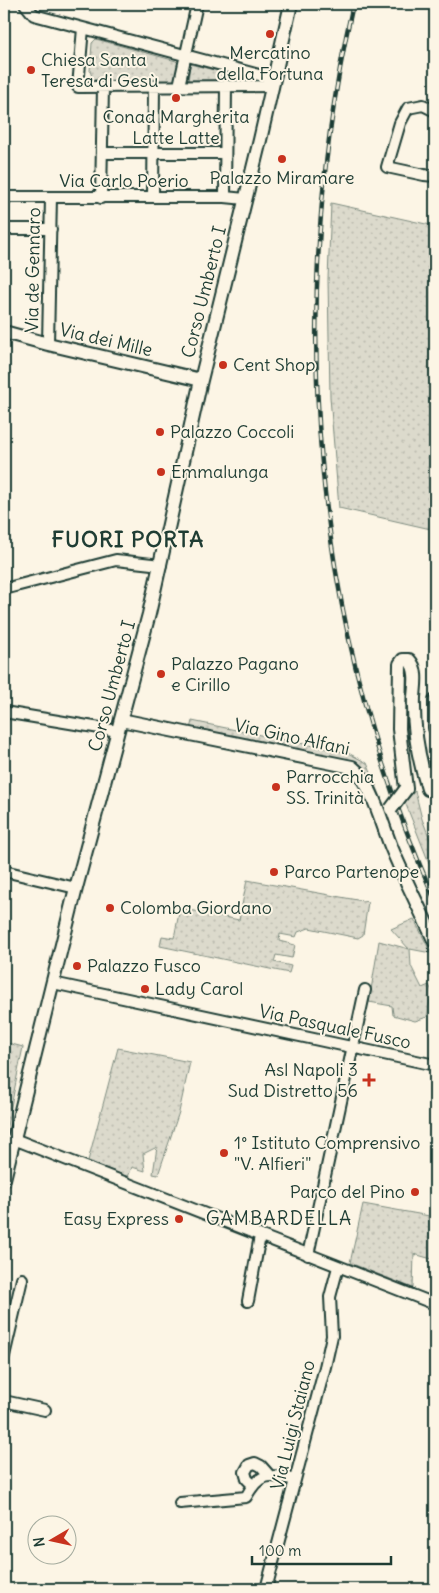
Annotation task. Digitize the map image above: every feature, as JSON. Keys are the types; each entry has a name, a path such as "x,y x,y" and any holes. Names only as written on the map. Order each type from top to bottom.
{"street":[{"path":"25,4 34,15 273,82"},
{"path":"179,86 197,4"},
{"name":"Corso Umberto I","path":"4,1179 76,888 161,565 201,380 290,4"},
{"path":"83,28 78,87 226,85 273,82"},
{"path":"225,197 226,85"},
{"path":"153,197 154,86"},
{"path":"101,198 103,87"},
{"path":"435,111 423,106 408,108 400,123 386,167 435,176"},
{"path":"102,153 225,153"},
{"name":"Via Carlo Poerio","path":"4,197 225,197 244,199"},
{"name":"Via de Gennaro","path":"48,344 51,197"},
{"path":"4,229 51,229"},
{"name":"Via dei Mille","path":"4,332 201,380"},
{"path":"4,589 116,560 161,565"},
{"path":"379,818 391,810 406,789 399,716 400,664 403,660 409,660 413,664 415,675 414,735 428,789 435,791"},
{"path":"435,701 435,728"},
{"path":"4,712 120,725"},
{"name":"Via Gino Alfani","path":"120,725 352,767 359,772 367,786 379,818 435,942"},
{"path":"4,871 76,888"},
{"name":"Via Pasquale Fusco","path":"52,984 435,1066"},
{"path":"308,1255 365,990"},
{"path":"14,1139 435,1304"},
{"path":"248,1301 260,1236"},
{"name":"Via Luigi Staiano","path":"266,1589 332,1336 330,1297 338,1267"},
{"path":"4,1356 22,1279"},
{"path":"4,1401 45,1410"},
{"path":"252,1484 246,1479 245,1472 249,1465 255,1463 262,1466 269,1475"},
{"path":"180,1503 246,1496 252,1484 269,1475 295,1480"}],"shaded area":[{"path":"96,39 176,61 178,63 175,79 172,82 113,82 93,79 90,71 92,43"},
{"path":"190,64 222,72 224,74 223,81 188,82"},
{"path":"331,203 435,226 435,530 339,508 330,397 328,279"},
{"path":"192,721 348,753 367,763 387,812 379,818 359,772 189,733"},
{"path":"415,791 422,819 435,852 435,878 405,802"},
{"path":"247,880 368,902 363,935 358,938 309,928 298,932 296,937 280,934 279,941 295,945 292,958 276,955 274,962 291,966 289,973 160,946 162,936 174,938 180,908 239,920"},
{"path":"414,919 431,953 410,949 411,966 422,988 429,985 435,997 430,1000 427,1017 415,1021 393,1015 392,1006 369,1002 379,941 409,949 391,929"},
{"path":"4,1042 23,1047 4,1141"},
{"path":"118,1048 190,1062 179,1112 158,1175 153,1174 157,1147 143,1154 145,1171 132,1167 128,1177 88,1161"},
{"path":"363,1204 435,1217 435,1260 414,1254 413,1288 350,1263"}],"railway":[{"path":"353,4 332,117 320,231 316,345 322,459 336,572 360,683 393,793 435,900"}],"place":[{"name":"Mercatino della Fortuna","path":"270,34"},
{"name":"Chiesa Santa Teresa di Gesù","path":"31,70"},
{"name":"Conad Margherita Latte Latte","path":"176,98"},
{"name":"Palazzo Miramare","path":"282,159"},
{"name":"Cent Shop","path":"223,365"},
{"name":"Palazzo Coccoli","path":"160,432"},
{"name":"Emmalunga","path":"161,472"},
{"name":"Palazzo Pagano e Cirillo","path":"161,674"},
{"name":"Parrocchia SS. Trinità","path":"276,787"},
{"name":"Parco Partenope","path":"274,872"},
{"name":"Colomba Giordano","path":"110,908"},
{"name":"Palazzo Fusco","path":"77,966"},
{"name":"Lady Carol","path":"145,989"},
{"name":"Asl Napoli 3 Sud Distretto 56","path":"369,1080"},
{"name":"1° Istituto Comprensivo \"V. Alfieri\"","path":"224,1153"},
{"name":"Parco del Pino","path":"415,1192"},
{"name":"Easy Express","path":"179,1219"}],"district":[{"name":"FUORI PORTA","path":"128,539"},
{"name":"GAMBARDELLA","path":"279,1218"}]}
